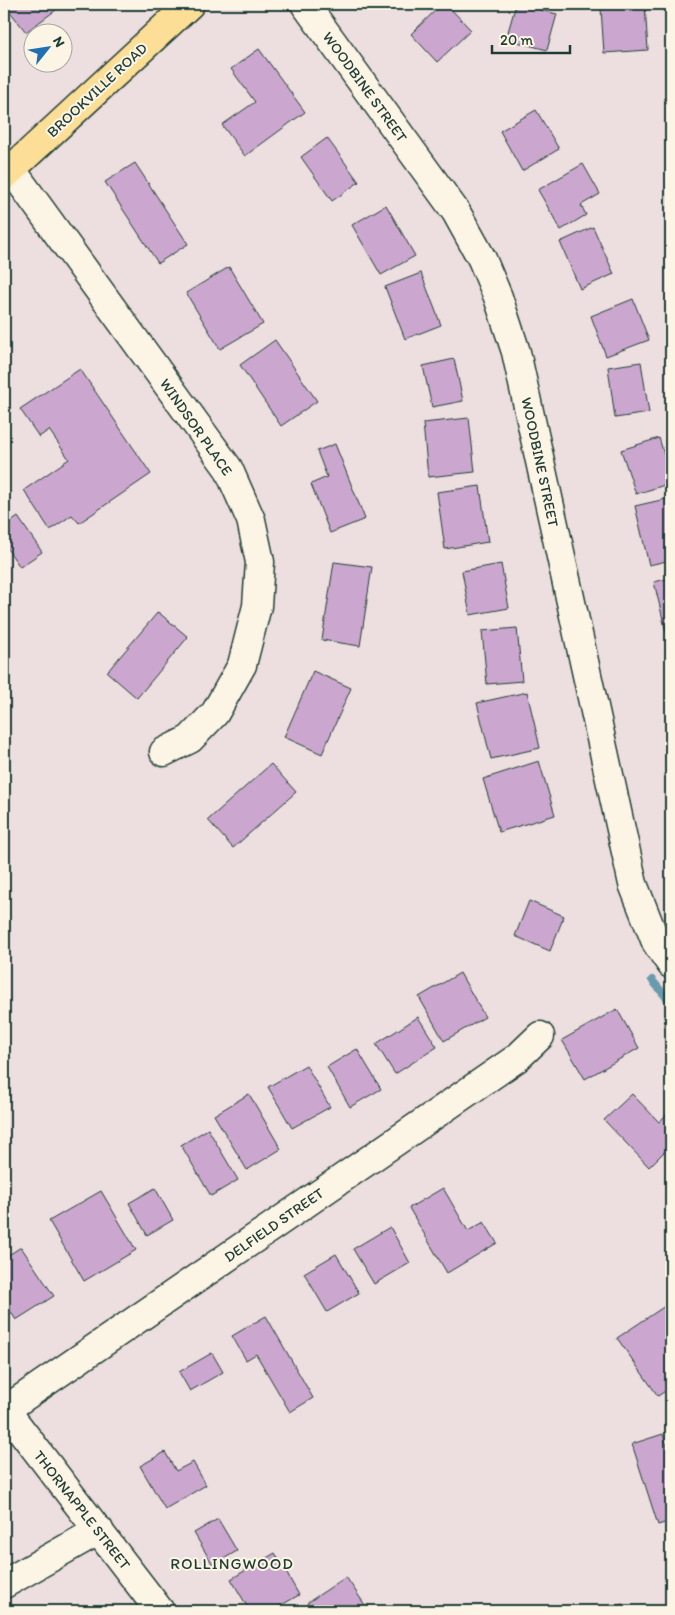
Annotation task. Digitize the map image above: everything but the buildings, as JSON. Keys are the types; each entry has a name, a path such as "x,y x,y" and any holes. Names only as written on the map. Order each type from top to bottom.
{"main road":[{"name":"BROOKVILLE ROAD","path":"7,172 190,4"}],"street":[{"name":"WOODBINE STREET","path":"306,4 456,212 482,259 498,297 516,352 633,884 656,942 671,964"},
{"name":"WINDSOR PLACE","path":"7,172 228,468 251,520 260,562 257,606 242,665 215,713 190,739 164,752"},
{"name":"DELFIELD STREET","path":"4,1409 517,1058 540,1036"},
{"name":"THORNAPPLE STREET","path":"4,1409 160,1611"},
{"path":"4,1584 99,1530"}],"waterway":[{"path":"652,980 671,1003"}],"district":[{"name":"ROLLINGWOOD","path":"232,1563"}]}
